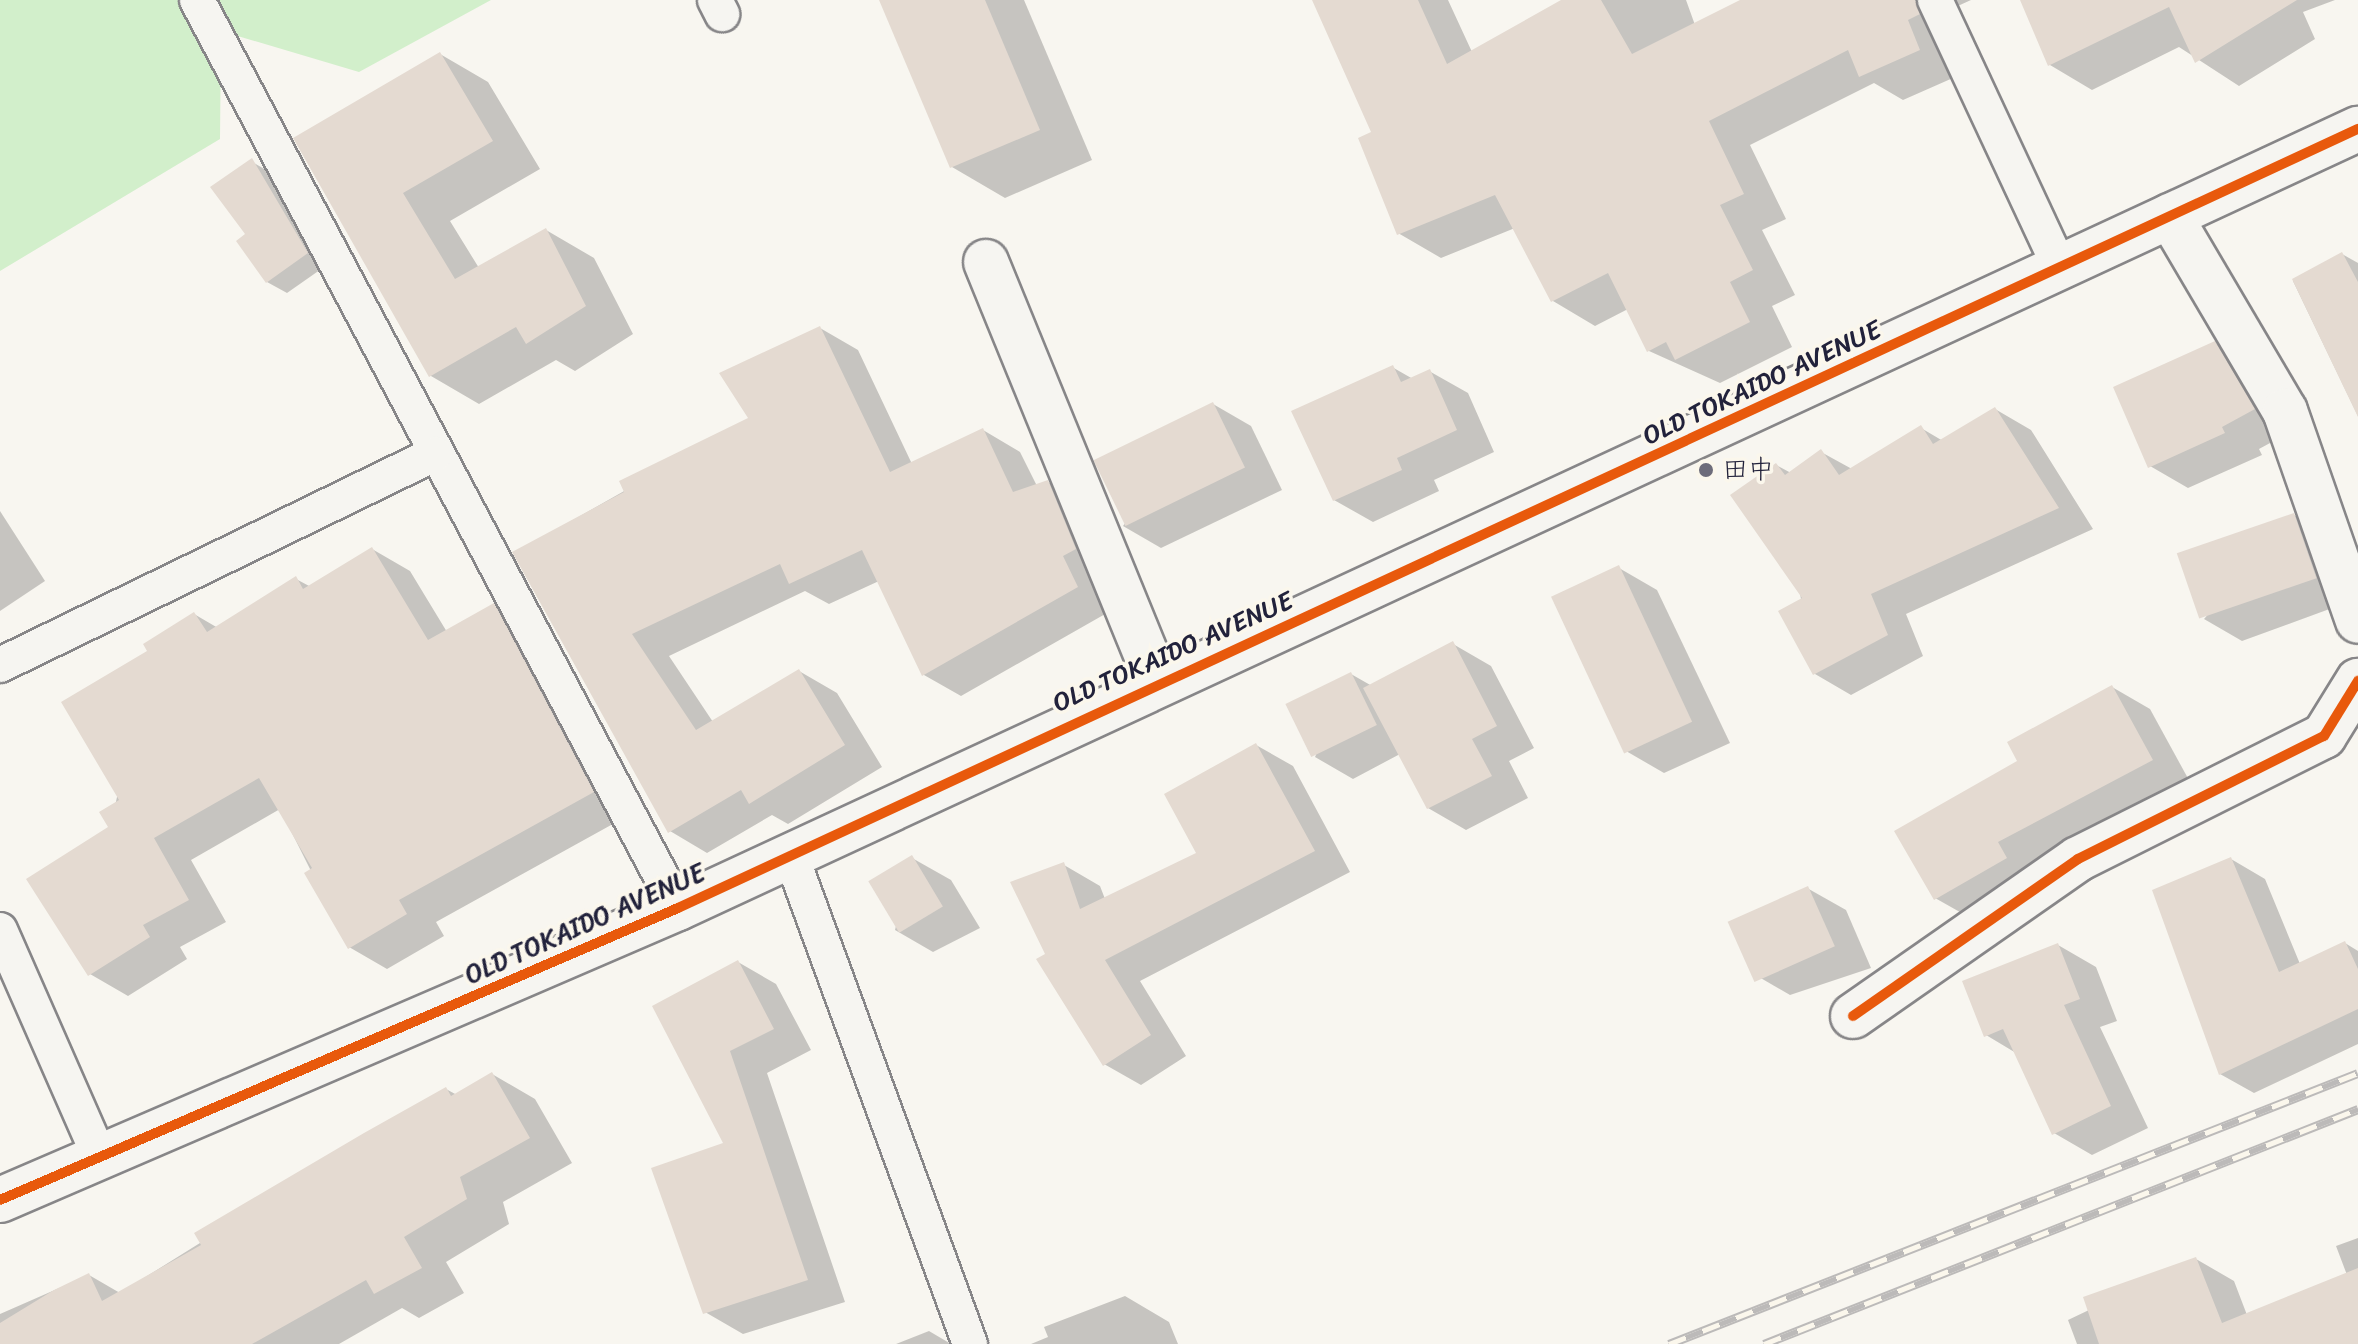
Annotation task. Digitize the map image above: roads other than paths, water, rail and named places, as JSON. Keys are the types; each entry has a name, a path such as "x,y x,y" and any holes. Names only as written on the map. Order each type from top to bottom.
{"main road":[{"name":"OLD TOKAIDO AVENUE","path":"0,1200 101,1160 678,908 1157,681 2358,129"},
{"path":"2170,216 2285,411 2358,621"},
{"path":"986,262 1157,681"},
{"path":"1853,1016 2078,859 2324,736 2358,681"}],"lane":[{"path":"197,0 678,908"},
{"path":"1935,0 2060,268"},
{"path":"0,665 435,454"},
{"path":"790,853 970,1344"},
{"path":"0,930 101,1160"}],"railway":[{"path":"1669,1344 2358,1073"},
{"path":"1764,1344 2358,1109"}],"place":[{"name":"田中","path":"1706,470"}]}
